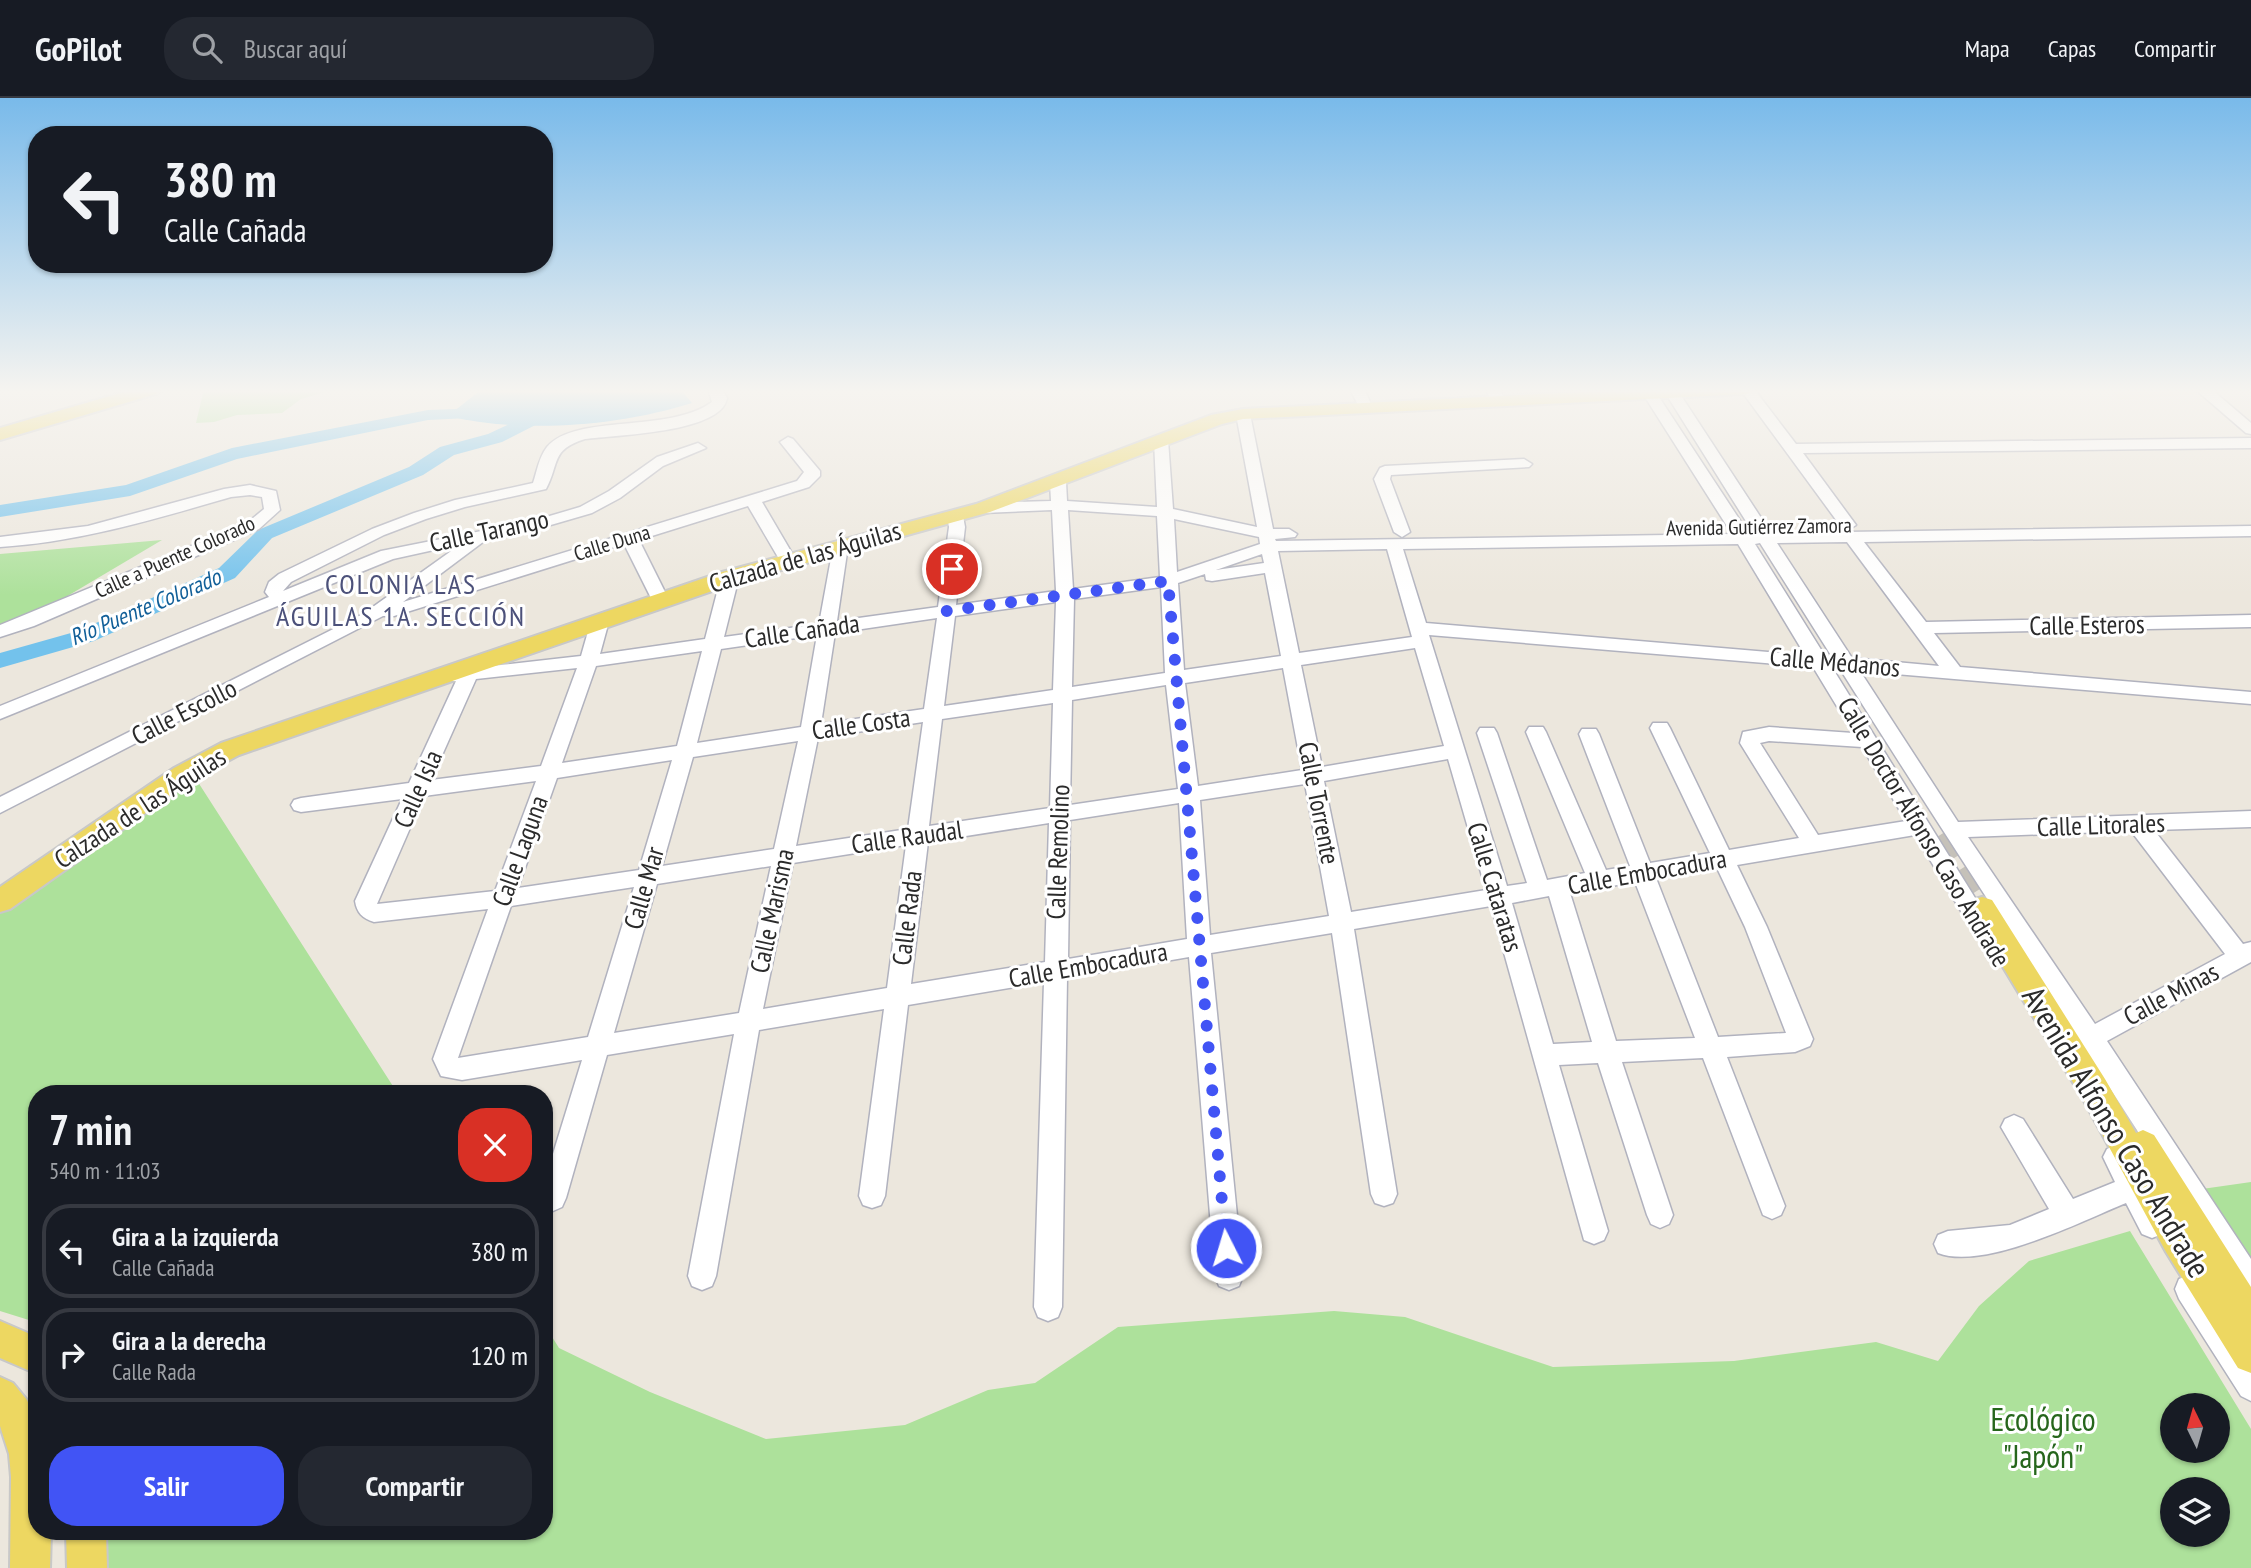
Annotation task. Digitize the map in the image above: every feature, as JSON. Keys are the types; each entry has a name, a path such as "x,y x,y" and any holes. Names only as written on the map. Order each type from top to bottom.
{"main road":[{"name":"Calzada de las Águilas","path":"0,901 199,764 230,749 730,577 983,508 1118,458"},
{"name":"Avenida Alfonso Caso Andrade","path":"2251,1319 1987,908 2094,1089 2178,1240 2251,1355"},
{"path":"0,1339 28,1352"},
{"path":"0,1396 11,1406 22,1431 28,1462"},
{"path":"30,1540 30,1568"},
{"path":"86,1540 87,1568"}],"street":[{"path":"280,598 274,592 275,586 285,578 378,532 461,503 540,486 550,458"},
{"name":"Calle Tarango","path":"0,713 387,555 441,541 481,537 584,510 623,491 656,464 673,458"},
{"name":"Calle Duna","path":"369,618 803,484 812,476 810,467 799,458"},
{"path":"1162,458 1175,679 1189,795 1199,946 1229,1276"},
{"name":"Calle Torrente","path":"1252,458 1342,923 1384,1194"},
{"name":"Calle Doctor Alfonso Caso Andrade","path":"1694,458 1843,663 2149,1124 2251,1284"},
{"name":"Calle Doctor Alfonso Caso Andrade","path":"1709,458 1819,661 2080,1087 2131,1188 2212,1327 2251,1386"},
{"path":"1797,458 1953,671"},
{"name":"Calle Cataratas","path":"1524,464 1385,471 1382,479 1420,635 1499,897 1594,1231"},
{"name":"Calle Remolino","path":"1048,1307 1065,593 1058,482"},
{"name":"Calle a Puente Colorado","path":"0,542 46,539 103,529 230,492 250,490 270,494 272,510 253,526 28,622 0,631"},
{"path":"753,500 788,560"},
{"path":"983,508 1108,506 1166,513 1270,549"},
{"name":"Calle Rada","path":"872,1196 957,527 955,516"},
{"name":"Avenida Gutiérrez Zamora","path":"1270,549 1397,538 1850,531 2251,518"},
{"name":"Avenida Gutiérrez Zamora","path":"1850,531 2251,531"},
{"path":"369,618 481,537"},
{"path":"629,537 660,600"},
{"name":"Calle Marisma","path":"702,1276 749,1020 810,732 840,546"},
{"name":"Calle Cañada","path":"436,677 468,676 589,661 1065,593 1168,581 1270,549"},
{"name":"Calle Mar","path":"553,1198 685,751 730,577"},
{"name":"Calle Escollo","path":"0,806 369,618"},
{"name":"Calle Laguna","path":"462,1069 450,1069 445,1059 589,661 600,621"},
{"name":"Calle Esteros","path":"1922,628 2251,621"},
{"name":"Calle Médanos","path":"1420,635 1953,671 2251,698"},
{"name":"Calle Costa","path":"301,805 548,772 1175,679 1420,635"},
{"name":"Calle Isla","path":"366,901 468,676"},
{"path":"1544,1055 1606,1050 1767,1045 1795,1042 1801,1038 1756,927 1660,728"},
{"path":"1536,732 1599,880"},
{"path":"1487,733 1548,888 1576,945 1606,1050 1660,1215"},
{"path":"1589,734 1772,1206"},
{"path":"1813,844 1749,743 1750,737 1769,734 1869,741"},
{"name":"Calle Raudal","path":"366,901 367,908 374,913 387,913 503,899 1189,795 1454,751"},
{"name":"Calle Litorales","path":"1952,830 2251,820"},
{"path":"2137,824 2245,953"},
{"name":"Calle Embocadura","path":"462,1069 1921,826"},
{"name":"Calle Minas","path":"2091,1038 2245,953"},
{"path":"2014,1127 2067,1213"},
{"path":"1948,1244 2010,1237 2131,1188"}],"green space":[{"path":"162,540 0,636 0,554"},
{"path":"196,779 392,1085 28,1085 28,1320 0,1311 0,912 138,814"},
{"path":"2251,1182 2251,1264 2195,1190"},
{"name":"Ecológico \"Japón\"","path":"2130,1231 2229,1393 2160,1393 2160,1463 2230,1463 2230,1395 2251,1429 2251,1568 107,1568 106,1540 553,1540 553,1338 559,1348 650,1392 766,1439 905,1425 988,1390 1035,1383 1118,1327 1334,1311 1405,1317 1553,1367 1734,1361 1876,1342 1938,1361 1979,1306 2029,1261"}],"waterway":[{"path":"0,511 130,490 222,458"},
{"name":"Río Puente Colorado","path":"0,661 86,636 227,573 265,534 416,471 437,458"}],"tunnel":[{"path":"1937,837 1982,908"}],"district":[{"name":"COLONIA LAS ÁGUILAS 1A. SECCIÓN","path":"401,600"}],"route":[{"path":"952,569 946,611 1168,581 1175,679 1189,795 1199,946 1226,1248"}]}
